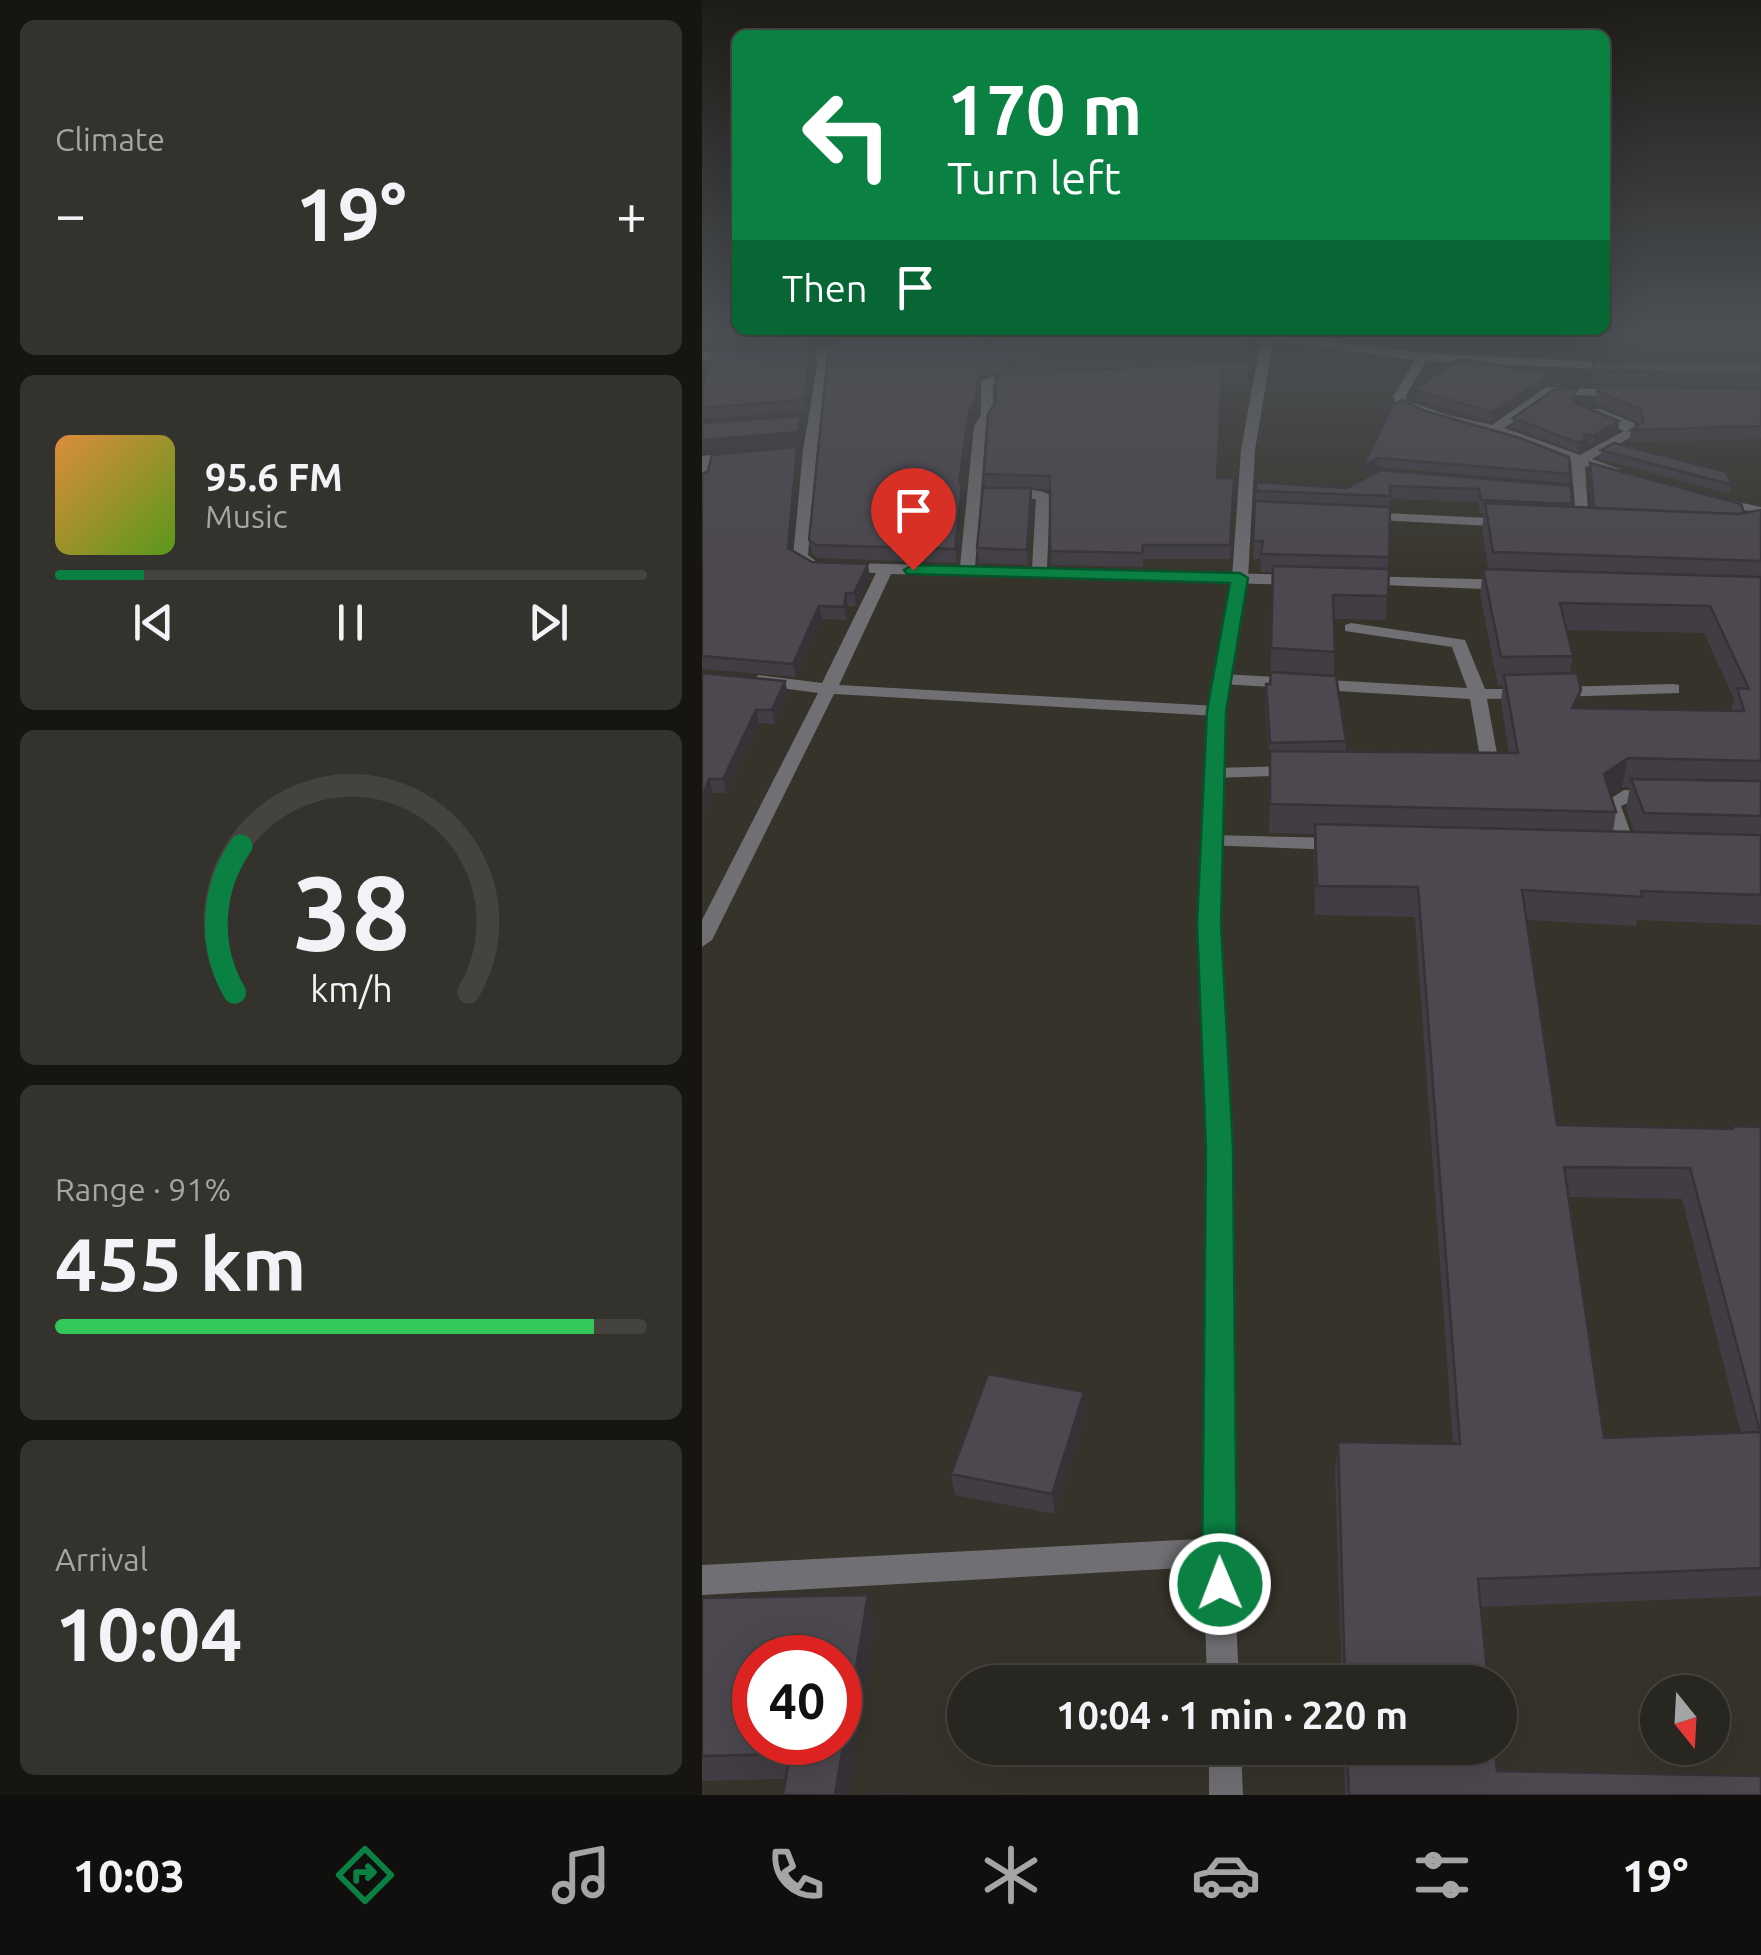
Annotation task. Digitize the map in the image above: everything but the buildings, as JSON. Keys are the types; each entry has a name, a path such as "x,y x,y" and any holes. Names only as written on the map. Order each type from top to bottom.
{"street":[{"path":"797,420 816,418 800,557 814,566 1318,580"},
{"path":"967,572 980,426 986,418"},
{"path":"1221,1665 1218,1552 1220,1148 1209,924 1216,711 1253,500 1252,418"},
{"path":"1443,418 1494,428 1578,462 1628,476"},
{"path":"1494,428 1509,418"},
{"path":"1578,462 1631,432 1629,426 1609,418"},
{"path":"792,452 810,450"},
{"path":"702,480 704,458 757,455"},
{"path":"1578,462 1582,526"},
{"path":"1560,491 1577,492"},
{"path":"972,495 1042,495 1039,572"},
{"path":"1710,499 1758,509 1750,529"},
{"path":"1342,515 1522,523"},
{"path":"1562,525 1602,526"},
{"path":"702,940 886,570"},
{"path":"1337,580 1532,586"},
{"path":"1350,628 1460,643 1478,694 1487,763 1451,769"},
{"path":"738,679 828,689 1216,711"},
{"path":"1222,679 1478,694 1672,689"},
{"path":"1214,772 1313,771"},
{"path":"1627,850 1612,804 1624,796 1682,798"},
{"path":"1212,840 1370,844"},
{"path":"702,1580 1218,1552"},
{"path":"1225,1765 1226,1795"}],"route":[{"path":"913,570 1240,578 1216,711 1209,924 1220,1148 1220,1584"}]}
